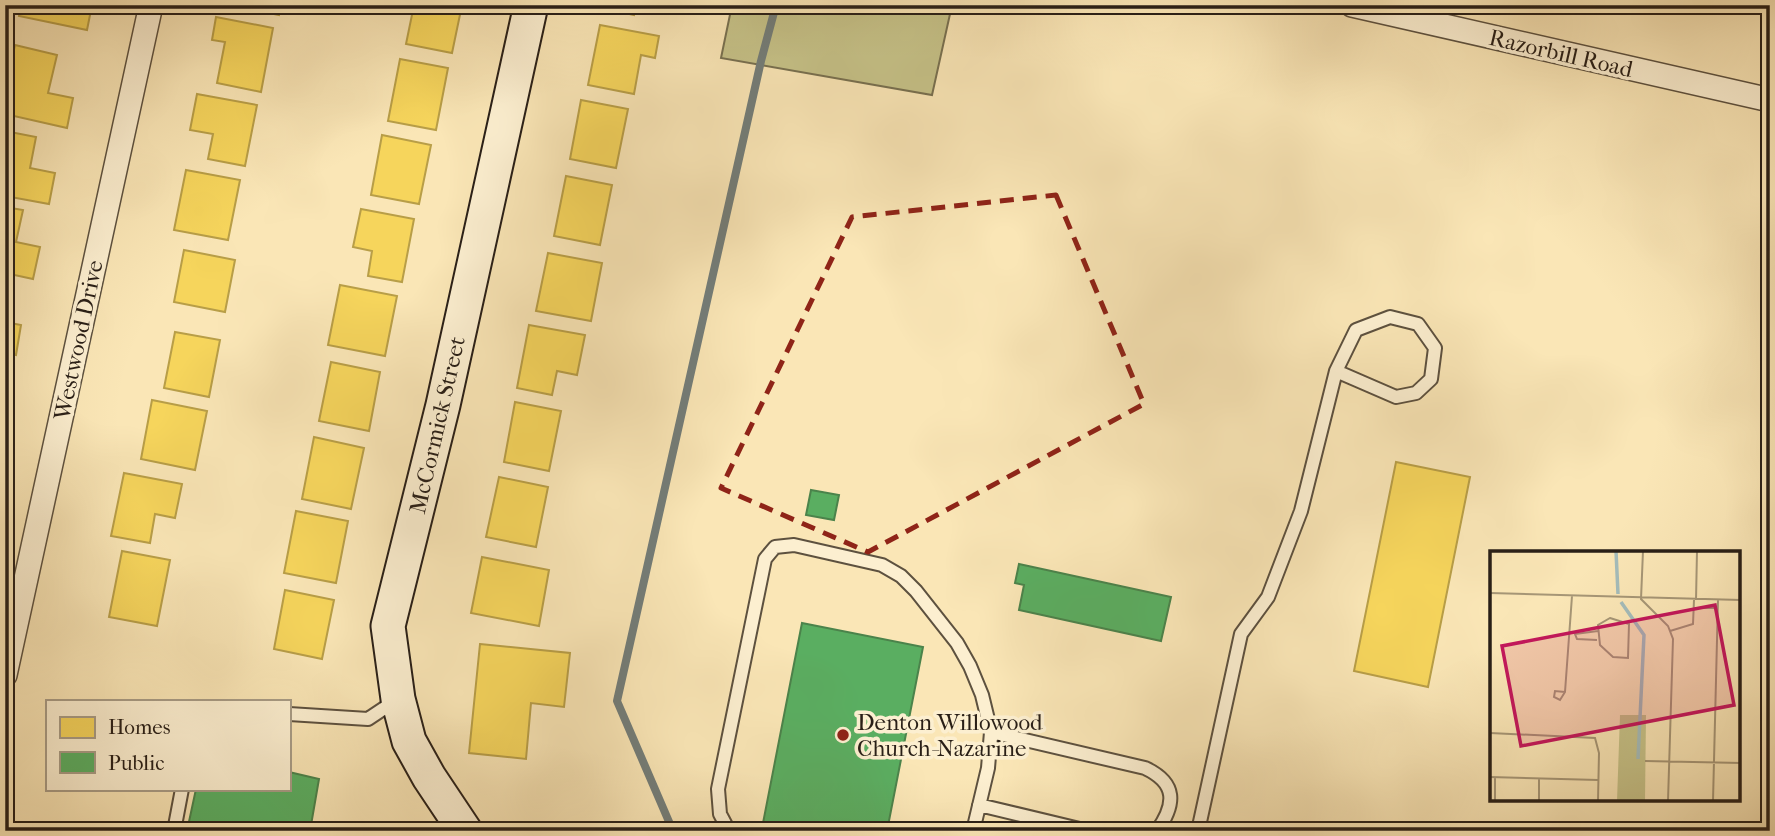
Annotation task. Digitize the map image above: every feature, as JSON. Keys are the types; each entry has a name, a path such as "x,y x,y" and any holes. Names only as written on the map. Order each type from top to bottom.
{"street":[{"name":"Westwood Drive","path":"5,675 151,5"},
{"name":"McCormick Street","path":"465,831 409,741 398,699 388,626 443,405 531,5"},
{"name":"Razorbill Road","path":"1352,5 1770,100"}],"lane":[{"path":"1198,831 1241,634 1268,597 1301,511 1336,371 1356,330 1390,317 1418,324 1435,348 1431,379 1416,393 1396,397 1336,371"},
{"path":"729,831 720,814 718,789 765,559 775,547 794,545 882,565 901,576 957,643 982,695 991,732 988,768 973,831"},
{"path":"290,714 368,719 398,699"},
{"path":"991,732 1144,768 1156,774 1166,782 1170,794 1166,818 1157,831"},
{"path":"174,831 182,790"},
{"path":"979,805 1088,831"},
{"path":"5,828 32,831"}],"highlighted area":[{"path":"1056,195 1144,404 868,552 721,488 852,217"}],"shaded area":[{"path":"732,5 952,5 932,95 721,58"}],"building: Homes":[{"path":"21,5 92,5 87,30 19,16"},
{"path":"230,5 281,5 279,15"},
{"path":"414,5 462,5 452,53 406,44"},
{"path":"603,5 636,5 634,15 602,8"},
{"path":"216,17 273,28 261,92 217,83 225,42 212,40"},
{"path":"600,25 659,36 655,58 641,55 634,94 588,85"},
{"path":"15,45 57,55 48,93 73,98 67,128 5,114 5,88"},
{"path":"400,59 448,68 436,130 388,121"},
{"path":"197,94 257,105 245,166 208,159 213,134 190,130"},
{"path":"581,100 628,109 616,168 570,159"},
{"path":"5,131 36,137 30,168 55,173 49,204 5,196"},
{"path":"382,135 431,145 419,204 371,195"},
{"path":"186,170 240,180 228,240 174,230"},
{"path":"566,176 612,185 600,245 554,236"},
{"path":"5,207 23,210 16,242 40,247 33,279 5,273"},
{"path":"361,209 414,219 402,282 368,276 372,251 353,247"},
{"path":"184,250 235,260 225,312 174,302"},
{"path":"548,253 602,263 591,321 536,311"},
{"path":"340,285 397,296 385,356 328,345"},
{"path":"5,322 21,325 16,355 5,353"},
{"path":"529,325 585,335 577,375 557,371 552,395 517,388"},
{"path":"175,332 220,340 209,397 164,388"},
{"path":"331,362 380,372 369,431 319,421"},
{"path":"5,365 13,367 5,408"},
{"path":"152,400 207,411 195,470 141,459"},
{"path":"515,402 561,411 549,471 504,462"},
{"path":"314,437 364,448 351,509 302,499"},
{"path":"1396,462 1470,477 1428,687 1354,671"},
{"path":"124,473 182,484 175,518 155,514 150,543 111,536"},
{"path":"499,477 548,487 536,547 486,537"},
{"path":"296,511 348,521 336,583 284,573"},
{"path":"122,551 170,560 157,626 109,617"},
{"path":"482,557 549,570 539,626 471,613"},
{"path":"285,590 334,600 322,659 274,649"},
{"path":"480,644 570,653 564,707 531,703 526,759 469,753"}],"building: Public":[{"path":"811,490 839,495 834,520 806,515"},
{"path":"1019,564 1171,597 1161,641 1019,610 1024,585 1015,583"},
{"name":"Denton Willowood Church-Nazarine","path":"802,623 923,647 887,831 800,831 763,823"},
{"path":"290,772 319,779 310,831 187,831 196,790 290,790"}],"waterway":[{"path":"673,831 617,701 761,61 776,5"}],"place":[{"name":"Denton Willowood Church-Nazarine","path":"843,735"}]}
